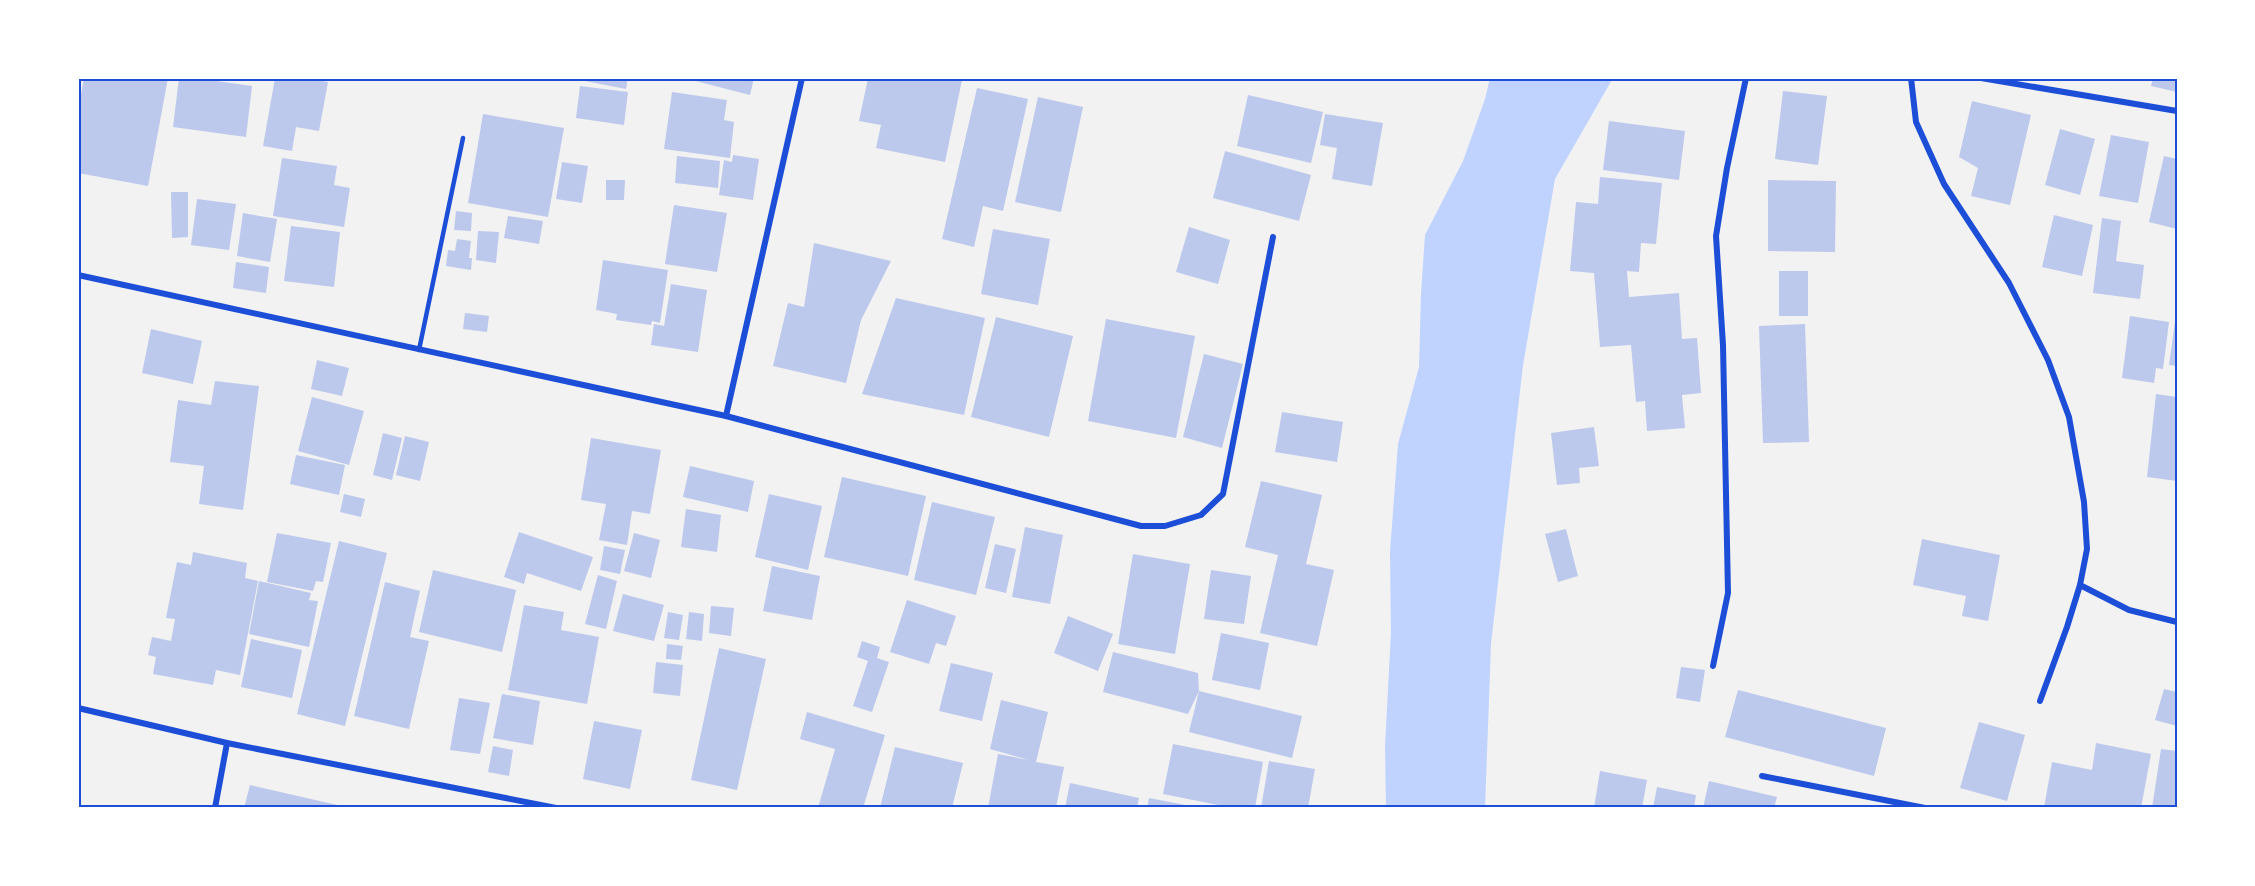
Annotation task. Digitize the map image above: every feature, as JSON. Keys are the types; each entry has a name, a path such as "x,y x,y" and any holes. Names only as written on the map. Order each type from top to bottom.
{"street":[{"path":"726,416 802,78"},
{"path":"1713,666 1728,593 1723,345 1716,236 1727,168 1746,78"},
{"path":"1911,78 1916,122 1944,184 2009,283 2048,360 2069,417 2084,502 2086,549 2080,585 2040,701"},
{"path":"1981,78 2177,111"},
{"path":"78,275 726,416 1141,526 1165,526 1201,514 1222,494 1274,237"},
{"path":"2080,585 2129,610 2177,622"},
{"path":"78,708 227,743 535,806 556,808"},
{"path":"215,808 227,743"},
{"path":"1762,776 1925,808"}],"lane":[{"path":"419,350 463,138"}],"water":[{"path":"1490,78 1613,78 1555,179 1523,365 1491,644 1485,808 1386,808 1385,746 1391,632 1390,552 1398,444 1419,367 1425,235 1463,161"}],"building":[{"path":"84,78 168,78 148,186 78,173 78,112"},
{"path":"179,78 252,86 246,137 173,127"},
{"path":"275,78 305,78 328,82 319,131 296,127 292,151 263,146"},
{"path":"580,78 628,78 626,89 580,80"},
{"path":"684,78 754,78 750,95"},
{"path":"868,78 953,78 962,80 945,162 876,148 881,125 859,121"},
{"path":"2153,78 2177,78 2177,92 2151,86"},
{"path":"580,86 628,92 624,125 576,118"},
{"path":"977,88 1028,99 1003,211 983,206 974,247 942,239"},
{"path":"1783,91 1827,96 1818,165 1775,159"},
{"path":"672,92 727,100 724,120 734,122 730,158 664,149"},
{"path":"1248,95 1323,112 1311,163 1237,146"},
{"path":"1038,97 1083,107 1061,212 1015,202"},
{"path":"1972,101 2031,115 2010,205 1971,196 1978,168 1959,157"},
{"path":"483,114 564,128 548,217 468,203"},
{"path":"1325,114 1383,123 1372,186 1332,179 1337,148 1320,145"},
{"path":"1609,121 1685,131 1679,180 1603,170"},
{"path":"2060,129 2095,139 2080,195 2045,185"},
{"path":"2111,135 2149,142 2138,203 2099,196"},
{"path":"1225,151 1311,175 1299,221 1213,198"},
{"path":"733,155 759,159 753,200 719,195 724,160 732,162"},
{"path":"677,156 720,161 718,188 675,183"},
{"path":"2164,156 2177,159 2177,229 2149,222"},
{"path":"282,158 337,166 334,185 350,188 344,227 273,216"},
{"path":"562,162 588,166 582,203 556,199"},
{"path":"1600,177 1662,183 1656,244 1641,243 1639,272 1627,271 1629,297 1679,293 1682,339 1697,338 1701,393 1682,395 1685,428 1647,431 1645,401 1636,402 1631,345 1600,347 1594,273 1570,271 1576,202 1598,204"},
{"path":"606,180 625,180 624,200 606,200"},
{"path":"1768,180 1836,181 1835,252 1768,251"},
{"path":"171,192 188,192 188,237 172,238"},
{"path":"197,199 236,204 229,250 191,245"},
{"path":"674,205 727,213 717,272 665,264"},
{"path":"456,211 472,213 471,231 454,230"},
{"path":"243,213 277,219 270,262 237,256"},
{"path":"2054,215 2093,225 2082,276 2042,267"},
{"path":"508,216 543,221 539,244 504,238"},
{"path":"2102,218 2121,221 2116,261 2144,265 2140,299 2093,293"},
{"path":"291,226 340,232 334,287 284,281"},
{"path":"1189,227 1230,240 1218,284 1176,272"},
{"path":"993,229 1050,239 1038,305 981,294"},
{"path":"478,231 499,232 496,263 476,260"},
{"path":"457,239 471,241 469,258 472,258 471,270 446,266 448,250 455,251"},
{"path":"814,243 891,261 861,320 846,383 773,366 788,303 804,307"},
{"path":"603,260 668,270 660,323 652,321 651,325 616,320 617,314 596,310"},
{"path":"236,262 269,267 266,293 233,288"},
{"path":"1779,271 1808,271 1808,316 1779,316"},
{"path":"671,284 707,290 698,352 651,345 654,324 664,326"},
{"path":"896,298 985,318 964,415 862,394"},
{"path":"465,313 489,316 487,332 463,329"},
{"path":"2177,315 2177,366 2169,365"},
{"path":"2130,316 2169,322 2163,369 2156,368 2154,383 2122,378"},
{"path":"996,317 1073,336 1049,437 971,417"},
{"path":"1106,319 1195,336 1176,438 1088,421"},
{"path":"1805,324 1809,442 1763,443 1759,326"},
{"path":"151,329 202,341 193,384 142,373"},
{"path":"1204,354 1243,364 1222,448 1183,437"},
{"path":"317,360 349,368 342,396 311,389"},
{"path":"215,381 259,386 243,510 199,504 204,466 170,462 178,400 211,405"},
{"path":"2156,394 2177,397 2177,481 2147,477"},
{"path":"312,397 364,411 349,465 298,451"},
{"path":"1282,412 1343,422 1337,462 1275,452"},
{"path":"1594,427 1599,466 1579,468 1580,483 1557,485 1551,433"},
{"path":"383,433 402,438 392,480 373,475"},
{"path":"405,436 429,442 420,481 396,475"},
{"path":"591,438 661,450 650,514 632,511 627,545 599,540 606,504 581,500"},
{"path":"296,455 345,465 339,495 290,484"},
{"path":"690,466 754,481 748,512 683,497"},
{"path":"842,477 926,496 908,576 824,557"},
{"path":"1261,481 1322,495 1306,564 1334,570 1317,646 1260,633 1278,555 1245,547"},
{"path":"344,494 365,499 361,517 340,512"},
{"path":"769,494 822,506 808,570 755,557"},
{"path":"932,502 995,517 976,595 914,580"},
{"path":"686,509 721,515 717,552 681,547"},
{"path":"1025,527 1063,535 1050,604 1012,597"},
{"path":"1566,529 1578,576 1558,582 1545,534"},
{"path":"519,532 593,557 581,591 527,573 524,584 504,577"},
{"path":"277,533 331,543 323,582 316,581 313,591 267,582"},
{"path":"634,533 660,540 651,578 624,571"},
{"path":"1922,539 2000,555 1988,621 1962,616 1966,596 1913,585"},
{"path":"339,541 387,553 345,726 297,714"},
{"path":"995,544 1016,549 1006,593 985,588"},
{"path":"604,546 625,550 620,574 600,570"},
{"path":"193,552 247,563 245,578 258,581 240,675 216,670 213,685 153,674 156,657 148,655 152,637 171,641 175,619 166,618 177,562 191,565"},
{"path":"1133,554 1190,564 1175,654 1118,644"},
{"path":"772,566 820,576 812,620 763,611"},
{"path":"433,570 516,590 502,652 419,632"},
{"path":"1211,570 1251,576 1244,624 1204,619"},
{"path":"598,575 617,581 606,629 585,624"},
{"path":"259,581 311,593 309,600 318,601 309,647 249,634"},
{"path":"385,582 420,591 410,637 429,641 409,729 354,716"},
{"path":"623,594 664,605 654,641 613,631"},
{"path":"907,600 956,616 946,646 936,643 929,664 890,652"},
{"path":"524,605 564,612 561,630 599,637 587,704 508,690"},
{"path":"711,606 734,608 731,636 709,633"},
{"path":"668,612 683,615 679,640 664,638"},
{"path":"689,612 704,614 702,641 686,639"},
{"path":"1068,616 1113,634 1098,671 1054,653"},
{"path":"1221,633 1269,643 1260,690 1212,680"},
{"path":"251,639 302,650 292,698 241,687"},
{"path":"862,641 880,647 877,658 889,662 872,712 853,706 868,661 857,657"},
{"path":"667,644 683,646 681,660 666,659"},
{"path":"719,648 766,659 737,790 691,780"},
{"path":"1113,652 1198,673 1199,691 1188,714 1103,692"},
{"path":"656,662 683,665 680,696 653,693"},
{"path":"951,663 993,673 982,721 939,711"},
{"path":"1681,667 1705,670 1700,702 1676,698"},
{"path":"2164,689 2177,692 2177,726 2155,720"},
{"path":"1738,690 1886,728 1874,776 1725,737"},
{"path":"1199,691 1302,716 1292,758 1189,732"},
{"path":"502,694 540,701 533,745 493,738"},
{"path":"459,698 490,703 480,754 450,750"},
{"path":"1001,700 1048,712 1036,762 1064,767 1056,808 988,808 998,754 1029,760 990,749"},
{"path":"807,712 885,735 863,808 818,808 835,749 800,739"},
{"path":"594,721 642,730 630,789 583,779"},
{"path":"1979,722 2025,735 2007,801 1960,788"},
{"path":"2096,743 2151,754 2141,808 2044,808 2052,762 2092,770"},
{"path":"1173,744 1263,762 1255,808 1233,808 1163,794"},
{"path":"493,746 513,750 509,776 488,772"},
{"path":"895,747 963,763 952,808 880,808"},
{"path":"2161,749 2177,751 2177,808 2152,808"},
{"path":"1269,761 1315,769 1308,808 1261,808"},
{"path":"1600,771 1647,780 1642,808 1594,808"},
{"path":"1709,781 1777,797 1774,808 1703,808"},
{"path":"1070,783 1139,798 1137,808 1065,808"},
{"path":"250,785 346,807 346,808 244,808"},
{"path":"1657,787 1696,795 1694,808 1653,808"},
{"path":"1149,798 1196,807 1196,808 1147,808"}]}
